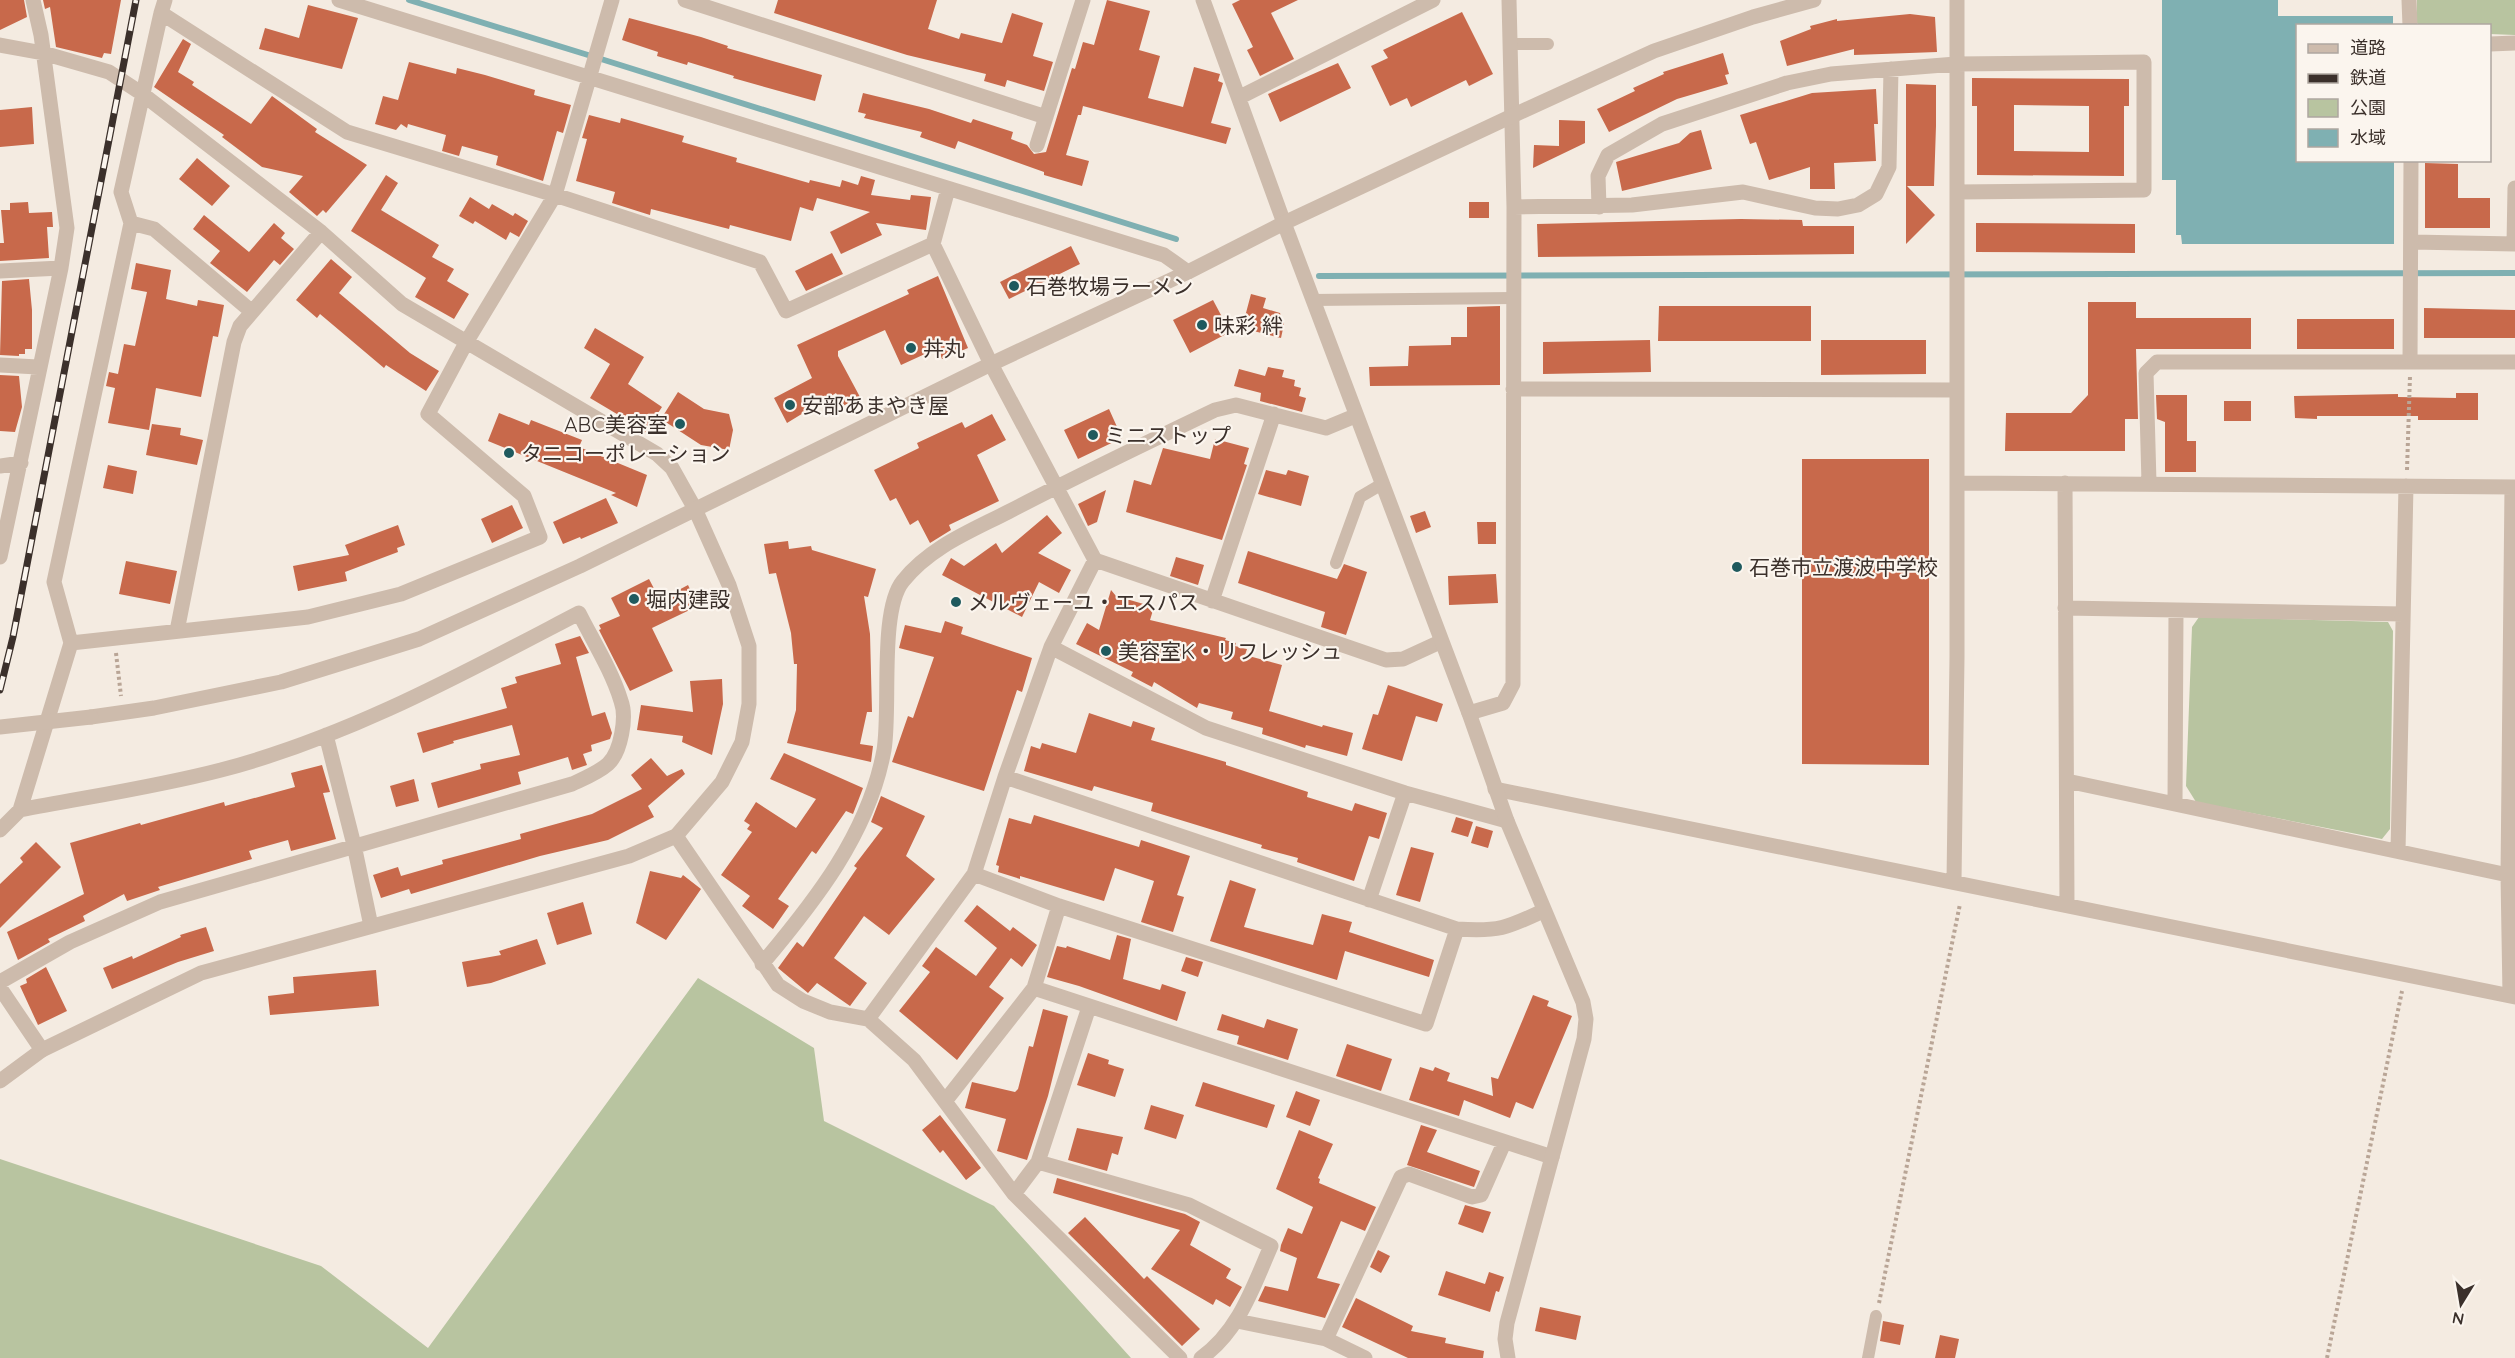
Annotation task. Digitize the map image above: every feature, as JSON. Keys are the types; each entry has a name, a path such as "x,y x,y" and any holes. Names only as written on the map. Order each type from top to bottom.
{"street":[{"path":"0,557 21,463 38,367 62,268 67,228 43,53 33,0"},
{"path":"339,0 588,79 1164,255 1188,272"},
{"path":"71,643 115,640 308,617 401,594 540,537 524,496 428,414 467,341 555,195 612,0"},
{"path":"685,0 1046,117"},
{"path":"1037,145 1083,0"},
{"path":"1203,0 1312,300 1440,642 1469,713 1507,821 1583,1002 1586,1019 1584,1039 1507,1323 1505,1339 1509,1357"},
{"path":"1240,97 1407,6 1433,0"},
{"path":"1469,713 1503,703 1513,684 1514,207 1512,44 1509,0"},
{"path":"0,727 123,712 281,682 419,639 580,567 991,364 1512,116 1654,51 1753,17 1814,0"},
{"path":"1954,882 1957,0"},
{"path":"2409,0 2410,24"},
{"path":"0,830 21,810 71,643 54,582 131,223 121,192 141,93 163,7 347,132 555,195 760,262 786,311 933,244"},
{"path":"2491,44 2515,43"},
{"path":"0,45 43,53 109,72 141,93 321,232 402,304 657,454 672,468 695,509 729,585 749,646 749,704 742,742 722,782 676,836 629,856 201,973 42,1050 0,1081"},
{"path":"1599,207 1598,176 1608,155 1662,124 1787,83 1831,74 1956,64 2144,62 2144,190 1958,192"},
{"path":"1514,207 1599,207 1743,192 1815,208 1838,209 1858,205 1876,194 1889,167 1891,69"},
{"path":"2410,362 2411,162"},
{"path":"2412,242 2515,244 2515,188"},
{"path":"948,189 933,244 991,364 1095,560 1386,660 1403,659 1440,642"},
{"path":"131,223 154,229 251,311"},
{"path":"177,631 234,342 240,326 251,311 321,232"},
{"path":"0,271 62,268"},
{"path":"2149,483 2146,374 2157,362 2515,362"},
{"path":"0,365 38,367"},
{"path":"1513,389 1956,390"},
{"path":"762,964 799,919 856,835 868,806 884,751 888,716 890,623 893,601 902,582 933,551 1056,487 1215,410 1236,405 1326,429 1355,416"},
{"path":"1212,601 1274,414"},
{"path":"0,466 21,463"},
{"path":"1495,789 2512,996 2508,875 2512,739 2513,487 1957,483"},
{"path":"2065,483 2067,905"},
{"path":"2398,851 2406,486"},
{"path":"867,1019 975,874 1005,777 1052,648 1095,560"},
{"path":"2065,608 2403,614"},
{"path":"2175,804 2176,610"},
{"path":"0,982 70,942 160,902 572,784 595,774 610,762 618,746 622,726 622,703 579,613 441,686 326,735 222,770 21,810"},
{"path":"1052,648 1206,728 1405,793 1507,821"},
{"path":"326,735 354,845 370,926"},
{"path":"1005,777 1457,929 1488,932 1506,928 1543,911"},
{"path":"2067,781 2508,875"},
{"path":"1369,900 1405,793"},
{"path":"676,836 778,985 803,1001 830,1012 867,1019 914,1060 1014,1194 1180,1358"},
{"path":"975,874 1059,906 1426,1024 1457,929"},
{"path":"946,1100 1034,988 1059,906"},
{"path":"0,988 42,1050"},
{"path":"1034,988 1552,1157"},
{"path":"1014,1194 1038,1162 1089,1007"},
{"path":"1326,1339 1401,1177 1409,1174 1472,1197 1481,1195 1504,1143"},
{"path":"1038,1162 1189,1205 1271,1246 1237,1321 1216,1347 1201,1358"},
{"path":"1237,1321 1326,1339 1365,1358"}],"lane":[{"path":"1512,44 1548,44"},
{"path":"1312,300 1514,293"},
{"path":"1336,563 1360,496 1382,484"},
{"path":"1868,1358 1876,1316"}],"path":[{"path":"2406,486 2410,362"},
{"path":"115,640 123,712"},
{"path":"1876,1316 1960,904"},
{"path":"2328,1358 2406,974"}],"green space":[{"path":"2417,0 2515,0 2515,35 2491,34 2491,24 2417,23"},
{"path":"2199,617 2388,622 2393,631 2390,829 2382,839 2196,802 2186,786 2192,627"},
{"path":"698,978 814,1048 824,1121 994,1206 1131,1358 0,1358 0,1159 321,1266 428,1348"}],"water":[{"path":"2162,0 2278,0 2278,16 2393,16 2393,24 2296,24 2296,162 2394,162 2394,244 2182,244 2181,235 2176,235 2176,180 2162,180"}],"building":[{"path":"0,0 24,0 27,17 0,30"},
{"path":"43,0 121,0 111,54 104,53 102,58 56,47 50,7 45,9"},
{"path":"778,0 937,0 928,29 959,39 961,33 1002,43 1012,13 1043,23 1033,56 1053,62 1044,91 1007,80 1005,87 984,81 986,74 907,55 774,13"},
{"path":"1107,0 1150,11 1139,50 1160,56 1148,98 1183,107 1194,67 1220,74 1218,81 1223,83 1211,123 1231,128 1226,144 1083,106 1066,155 1089,161 1082,186 1044,175 1044,172 958,141 955,149 920,137 922,132 864,118 866,114 858,112 863,93 929,109 971,123 973,119 1013,132 1011,139 1027,145 1034,154 1046,152 1072,68 1075,69 1083,42 1094,45"},
{"path":"1240,0 1298,0 1271,13 1294,59 1260,76 1247,50 1253,47 1232,4"},
{"path":"308,5 358,18 342,69 259,49 265,28 299,38"},
{"path":"1462,12 1493,74 1469,86 1466,80 1411,107 1407,98 1390,106 1371,66 1388,58 1383,50"},
{"path":"1910,14 1935,17 1937,52 1854,55 1854,49 1787,66 1780,41 1811,29 1810,26 1837,19 1837,21"},
{"path":"629,18 701,37 728,46 727,48 822,75 815,101 733,78 734,76 688,62 687,65 657,56 658,52 622,40"},
{"path":"183,39 191,44 178,72 194,82 192,85 251,124 272,96 317,129 315,132 367,165 326,213 323,210 317,216 289,192 303,176 262,167 222,137 224,135 154,87"},
{"path":"1723,53 1729,74 1725,75 1728,84 1677,99 1609,132 1597,109 1635,91 1633,88 1664,74 1663,72"},
{"path":"409,62 456,74 457,68 485,75 535,90 534,95 571,105 563,133 557,131 543,181 496,165 498,156 462,146 459,156 442,151 446,135 408,124 407,128 401,124 396,130 375,124 383,96 398,100"},
{"path":"1338,63 1351,88 1280,122 1268,94"},
{"path":"1972,78 2129,79 2129,106 2124,106 2124,176 1977,175 1977,106 1972,106","holes":["2014,105 2089,106 2089,152 2014,151"]},
{"path":"1906,84 1936,85 1936,126 1934,186 1907,186 1935,215 1906,244"},
{"path":"1876,89 1878,124 1874,124 1876,161 1834,163 1835,189 1810,189 1810,167 1769,180 1756,142 1750,144 1740,115 1812,93"},
{"path":"32,107 34,144 0,147 0,110"},
{"path":"589,115 620,123 621,118 684,136 682,142 737,158 736,162 809,183 810,180 840,187 842,180 858,185 861,176 875,180 871,195 910,200 911,195 931,197 926,230 876,223 882,235 841,254 830,232 870,212 817,198 813,211 800,207 791,241 730,225 729,229 651,209 650,215 612,203 615,192 576,181 587,139 582,138"},
{"path":"1559,120 1585,121 1585,143 1533,168 1534,145 1559,146"},
{"path":"1701,130 1712,169 1622,191 1616,162 1679,143 1690,133"},
{"path":"197,158 230,186 212,206 179,179"},
{"path":"2425,163 2458,164 2458,198 2490,198 2490,228 2425,228"},
{"path":"386,175 398,183 381,210 439,245 432,257 454,269 447,281 469,294 454,319 415,297 426,278 351,231"},
{"path":"470,197 489,209 492,204 513,216 515,213 528,221 519,237 510,232 506,240 475,221 473,224 459,216"},
{"path":"28,202 29,213 52,212 53,227 47,227 49,258 0,261 0,243 4,243 1,210 10,210 10,203"},
{"path":"1469,202 1489,202 1489,218 1469,218"},
{"path":"204,215 249,252 274,223 285,233 281,238 294,249 280,265 274,260 247,292 210,263 220,251 193,229"},
{"path":"1741,219 1802,220 1803,226 1854,226 1854,254 1538,257 1537,224"},
{"path":"1976,223 2135,224 2135,253 1976,252"},
{"path":"1071,246 1080,264 1009,299 1000,282"},
{"path":"832,253 843,274 806,291 795,271"},
{"path":"331,259 352,277 339,293 410,353 439,371 426,391 386,365 384,368 320,314 317,318 296,300"},
{"path":"136,263 171,270 166,299 197,306 198,300 224,305 218,337 213,336 201,397 156,388 149,430 108,423 115,388 106,386 109,372 118,374 124,344 135,346 147,292 131,289"},
{"path":"938,276 968,348 942,359 938,348 901,365 885,330 838,351 838,356 860,397 843,406 836,393 787,423 774,398 812,378 797,345 909,294 907,290"},
{"path":"29,279 32,349 25,349 25,354 19,354 19,356 0,355 2,281"},
{"path":"1251,294 1266,298 1263,308 1280,313 1284,324 1281,338 1242,328"},
{"path":"1213,300 1230,332 1190,353 1173,320"},
{"path":"2088,302 2136,302 2136,318 2251,318 2251,349 2136,349 2138,419 2125,419 2125,451 2005,451 2006,413 2071,413 2088,395"},
{"path":"1500,306 1500,385 1370,386 1369,367 1408,366 1409,346 1451,345 1451,337 1467,337 1467,307"},
{"path":"1659,306 1811,306 1811,341 1658,341"},
{"path":"2424,308 2515,310 2515,338 2424,338"},
{"path":"2297,319 2394,319 2394,349 2297,349"},
{"path":"595,328 644,357 628,384 662,407 644,434 627,420 590,398 610,364 584,348"},
{"path":"1650,340 1651,372 1543,374 1543,342"},
{"path":"1821,340 1926,340 1926,374 1821,375"},
{"path":"1268,367 1284,370 1282,377 1295,380 1294,386 1301,388 1299,396 1306,398 1302,412 1260,401 1261,393 1234,386 1239,369 1265,376"},
{"path":"0,375 19,376 22,407 15,432 0,431"},
{"path":"678,392 704,409 729,414 733,430 729,450 701,445 661,419"},
{"path":"2456,393 2478,393 2478,420 2418,420 2418,416 2295,418 2294,396 2398,394 2398,397 2456,398"},
{"path":"2156,395 2187,395 2187,441 2196,441 2196,472 2165,472 2165,422 2157,419"},
{"path":"2224,401 2251,401 2251,421 2224,421"},
{"path":"1109,409 1122,438 1078,459 1064,430"},
{"path":"499,413 529,425 531,420 582,440 579,447 647,475 637,507 611,495 616,493 488,441"},
{"path":"992,414 1006,440 977,455 999,501 949,525 951,530 930,543 918,520 910,525 896,498 890,501 874,470 919,448 917,443 962,422 965,428"},
{"path":"152,424 181,428 180,435 203,440 197,465 146,455"},
{"path":"1215,439 1249,448 1244,464 1247,465 1222,540 1126,512 1134,480 1151,485 1163,448 1210,459"},
{"path":"1802,459 1929,459 1929,765 1802,764"},
{"path":"108,465 137,471 133,494 103,488"},
{"path":"1266,470 1286,475 1288,470 1309,476 1301,506 1258,494"},
{"path":"1106,490 1097,522 1088,526 1078,504"},
{"path":"606,498 618,523 563,544 553,522"},
{"path":"512,505 523,528 492,543 481,519"},
{"path":"1425,511 1431,527 1416,533 1410,516"},
{"path":"1047,515 1062,533 1038,553 1071,570 1059,593 1039,582 1022,617 942,575 951,558 964,566 996,543 1002,553"},
{"path":"1477,522 1496,522 1496,544 1478,544"},
{"path":"398,525 405,545 397,548 398,552 345,572 347,581 298,591 293,566 349,555 345,545"},
{"path":"788,541 789,549 811,546 812,550 876,569 868,597 864,596 870,634 872,712 867,712 860,744 873,746 871,762 787,743 796,710 797,664 794,664 791,633 776,573 769,574 764,544"},
{"path":"1248,551 1337,579 1344,564 1367,572 1346,635 1321,627 1325,612 1238,583"},
{"path":"1176,557 1204,565 1198,585 1170,576"},
{"path":"126,561 177,571 170,604 119,594"},
{"path":"1496,574 1498,603 1449,605 1448,576"},
{"path":"649,579 660,600 688,585 698,606 652,628 673,671 630,691 599,630 601,629 599,625 620,616 611,598"},
{"path":"1111,590 1116,596 1154,607 1150,620 1226,638 1225,640 1236,643 1235,646 1247,649 1245,655 1282,665 1269,711 1322,727 1323,725 1353,733 1347,756 1306,745 1305,748 1262,734 1263,728 1231,719 1233,712 1199,703 1197,708 1154,682 1152,687 1131,676 1133,672 1076,644 1087,623 1099,630"},
{"path":"945,621 963,627 961,634 1032,658 1022,692 1017,690 984,791 892,762 908,716 913,718 934,657 899,648 905,625 941,633"},
{"path":"580,636 589,653 576,657 592,716 605,712 612,733 610,739 591,745 592,751 583,754 587,765 572,770 568,757 518,772 521,784 438,808 431,783 481,769 480,764 520,755 512,725 453,741 454,743 423,753 417,733 507,708 501,688 517,683 515,677 561,664 555,644"},
{"path":"722,679 723,704 712,755 682,742 683,736 637,730 641,705 693,712 690,681"},
{"path":"1388,685 1443,704 1437,722 1416,716 1402,761 1362,749 1373,714 1378,715"},
{"path":"1089,713 1131,727 1133,721 1155,728 1151,740 1226,762 1226,765 1308,792 1307,797 1352,811 1355,803 1387,813 1379,839 1369,836 1354,881 1297,862 1298,858 1261,848 1262,845 1151,811 1153,803 1094,786 1092,791 1024,771 1031,746 1040,749 1042,743 1076,753"},
{"path":"784,753 863,788 853,814 846,811 816,854 812,851 778,899 789,906 773,929 742,906 750,896 721,875 752,832 747,829 750,825 744,821 756,802 796,828 816,799 770,779"},
{"path":"651,758 667,776 682,769 685,774 648,806 654,817 608,840 540,856 411,894 409,889 381,898 373,875 398,867 401,876 443,864 442,860 521,839 520,834 592,814 642,789 631,775"},
{"path":"322,765 330,792 323,793 336,839 291,851 288,840 249,851 252,859 158,887 160,890 127,901 124,894 83,916 85,921 48,939 50,942 18,960 7,932 84,894 70,843 224,802 225,806 295,787 291,773"},
{"path":"414,779 419,801 396,807 390,786"},
{"path":"881,796 925,816 906,856 935,879 889,935 864,916 834,958 867,983 850,1006 817,983 808,993 778,968 797,942 803,947 857,868 854,866 883,828 871,822"},
{"path":"1034,815 1139,847 1141,840 1190,856 1177,895 1184,897 1173,932 1141,922 1154,881 1115,868 1104,901 1020,876 1020,879 998,872 999,866 996,865 1009,818 1031,824"},
{"path":"1456,817 1473,822 1468,837 1451,832"},
{"path":"1476,826 1493,831 1488,848 1471,843"},
{"path":"36,842 61,867 0,928 0,884 23,862 20,858"},
{"path":"1411,847 1434,853 1420,902 1396,895"},
{"path":"650,871 681,878 683,875 701,889 666,940 636,923"},
{"path":"1230,880 1256,889 1244,927 1313,945 1322,914 1352,922 1349,932 1434,960 1429,977 1345,951 1337,980 1210,941"},
{"path":"583,902 592,934 557,945 547,913"},
{"path":"977,905 1010,931 1013,927 1037,945 1022,967 1011,958 989,987 1004,998 957,1060 899,1011 930,972 922,966 936,947 976,976 997,948 964,921"},
{"path":"206,927 214,951 178,962 112,989 103,968 132,956 133,959 181,937 180,935"},
{"path":"1117,935 1131,939 1123,979 1160,990 1162,984 1186,992 1177,1021 1047,977 1057,946 1066,948 1067,946 1110,960"},
{"path":"537,939 546,964 491,983 467,987 462,962 501,955 499,951"},
{"path":"1186,957 1203,962 1198,977 1181,971"},
{"path":"46,967 67,1011 38,1025 20,986 27,983 26,979"},
{"path":"376,970 379,1006 270,1015 268,996 294,993 293,977"},
{"path":"1533,995 1549,1001 1547,1006 1572,1016 1533,1109 1516,1102 1510,1118 1464,1100 1459,1116 1409,1100 1420,1067 1433,1071 1435,1067 1450,1073 1447,1081 1493,1096 1491,1077 1498,1079"},
{"path":"1043,1009 1068,1016 1048,1096 1027,1160 997,1151 1006,1119 965,1108 972,1082 1015,1092 1018,1089 1029,1046 1033,1047"},
{"path":"1222,1014 1264,1028 1267,1019 1298,1029 1288,1060 1237,1044 1239,1036 1217,1030"},
{"path":"1347,1044 1392,1059 1381,1091 1336,1076"},
{"path":"1088,1053 1109,1060 1108,1064 1124,1069 1115,1097 1077,1085"},
{"path":"1203,1082 1275,1105 1267,1128 1195,1106"},
{"path":"1296,1091 1320,1100 1310,1126 1286,1117"},
{"path":"1151,1105 1184,1115 1176,1139 1144,1129"},
{"path":"940,1115 981,1168 966,1180 943,1150 940,1153 922,1130"},
{"path":"1421,1125 1437,1130 1427,1152 1480,1171 1474,1187 1407,1165"},
{"path":"1077,1128 1123,1137 1118,1155 1112,1153 1107,1171 1068,1160"},
{"path":"1299,1130 1333,1144 1318,1178 1319,1183 1376,1207 1365,1231 1341,1221 1317,1278 1340,1284 1325,1318 1258,1301 1265,1286 1288,1291 1297,1258 1280,1251 1281,1245 1288,1228 1302,1234 1313,1207 1276,1189"},
{"path":"1057,1178 1185,1214 1200,1222 1190,1245 1231,1269 1226,1278 1242,1287 1230,1307 1216,1299 1213,1305 1151,1269 1180,1230 1053,1193"},
{"path":"1465,1205 1491,1212 1483,1233 1458,1224"},
{"path":"1085,1217 1144,1279 1147,1276 1200,1329 1182,1346 1068,1233"},
{"path":"1378,1250 1390,1256 1381,1273 1370,1267"},
{"path":"1446,1271 1485,1284 1489,1272 1504,1277 1499,1292 1496,1291 1490,1312 1438,1295"},
{"path":"1356,1298 1413,1326 1411,1331 1446,1338 1445,1343 1484,1351 1483,1358 1408,1358 1342,1327"},
{"path":"1540,1307 1581,1316 1576,1340 1535,1331"},
{"path":"1883,1321 1904,1325 1900,1345 1880,1341"},
{"path":"1940,1335 1959,1339 1955,1358 1935,1358"}],"waterway":[{"path":"409,0 588,55"},
{"path":"601,59 1176,239"},
{"path":"1319,276 2515,273"}],"railway":[{"path":"0,690 13,637 136,0"}],"place":[{"name":"石巻牧場ラーメン","path":"1014,286"},
{"name":"味彩 絆","path":"1202,325"},
{"name":"丼丸","path":"911,348"},
{"name":"安部あまやき屋","path":"790,405"},
{"name":"ABC美容室","path":"680,424"},
{"name":"ミニストップ","path":"1093,435"},
{"name":"タニコーポレーション","path":"509,453"},
{"name":"石巻市立渡波中学校","path":"1737,567"},
{"name":"堀内建設","path":"634,599"},
{"name":"メルヴェーユ・エスパス","path":"956,602"},
{"name":"美容室K・リフレッシュ","path":"1106,651"}]}
